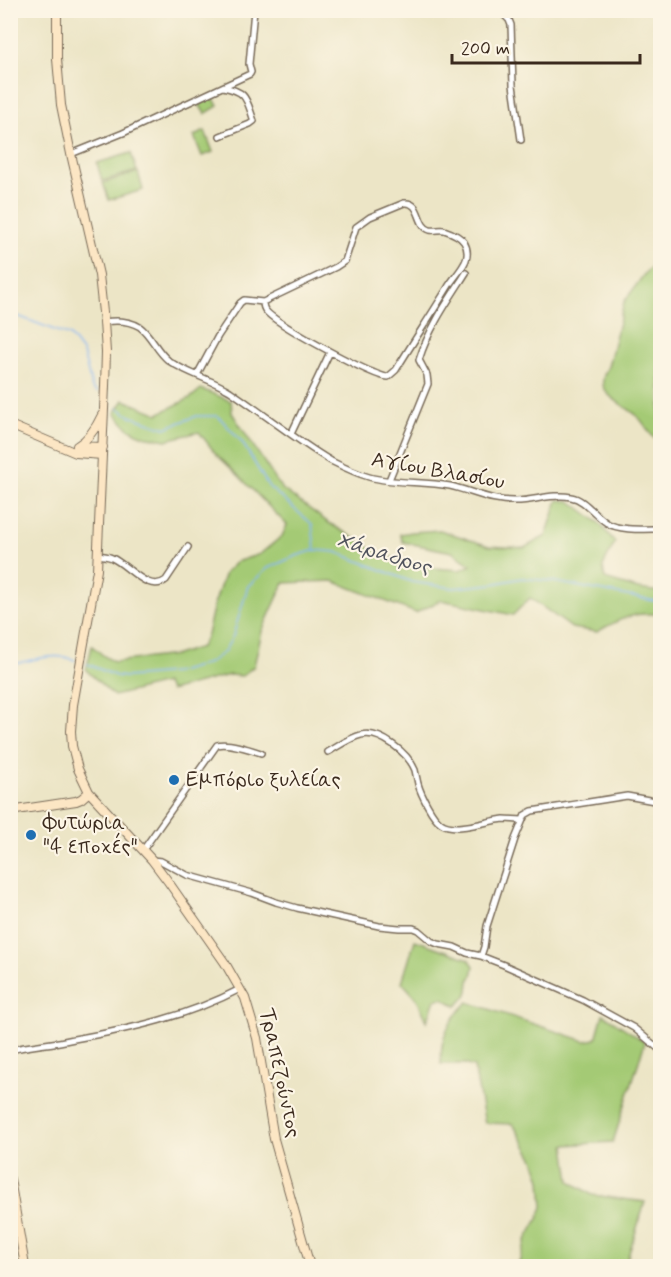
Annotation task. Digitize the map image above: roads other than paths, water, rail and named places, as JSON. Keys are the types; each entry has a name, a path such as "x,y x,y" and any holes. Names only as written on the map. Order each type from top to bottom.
{"main road":[{"name":"Τραπεζούντος","path":"57,10 58,82 64,122 99,274 106,365 98,555 93,601 75,689 71,722 74,754 89,792 152,860 225,963 249,1008 274,1139 310,1266"},
{"path":"77,446 93,432 104,408"},
{"path":"10,425 76,453 103,451"},
{"path":"63,447 77,446 103,451"},
{"path":"10,811 76,801 89,792"},
{"path":"10,1179 25,1266"}],"street":[{"path":"71,154 123,133 247,76 251,72 249,64 254,10"},
{"path":"499,10 511,25 513,85 521,140"},
{"path":"220,136 254,121 242,93 222,87"},
{"path":"197,375 218,336 240,303 244,300 262,302 336,267 345,261 356,227 370,217 408,202 415,206 428,229 443,230 456,235 464,242 467,253 465,262 396,370 388,377 382,377 330,352 271,316 265,310 262,302"},
{"path":"388,480 428,384 427,375 419,360 422,351 436,320 466,273"},
{"name":"Αγίου Βλασίου","path":"104,322 117,320 140,327 169,361 229,390 330,460 351,471 388,480 452,487 504,501 573,497 582,501 596,515 614,526 660,529"},
{"path":"291,434 330,352"},
{"path":"98,555 114,559 156,585 166,580 188,547"},
{"path":"328,752 361,735 379,736 408,758 414,769 418,786 440,822 450,827 459,827 507,819 522,820"},
{"path":"143,850 217,745 221,743 261,753"},
{"path":"481,956 487,926 525,815 627,796 660,802"},
{"path":"152,860 161,861 187,875 276,902 379,926 413,928 431,941 481,956 609,1013 634,1028 660,1050"},
{"path":"10,1050 72,1040 146,1024 223,998 240,989"}],"waterway":[{"path":"10,313 70,336 83,353 92,388 97,392"},
{"path":"118,408 130,416 165,428 197,416 218,416 242,442 269,487 312,524 315,549"},
{"name":"Χάραδρος","path":"87,664 116,676 126,677 175,673 209,663 224,652 233,636 248,586 268,568 315,550 336,552 412,582 454,588 522,578 550,581 660,602"},
{"name":"Χάραδρος","path":"10,665 51,657 75,660"}],"place":[{"name":"Εμπόριο ξυλείας","path":"174,780"},
{"name":"Φυτώρια \"4 εποχές\"","path":"31,835"}]}
